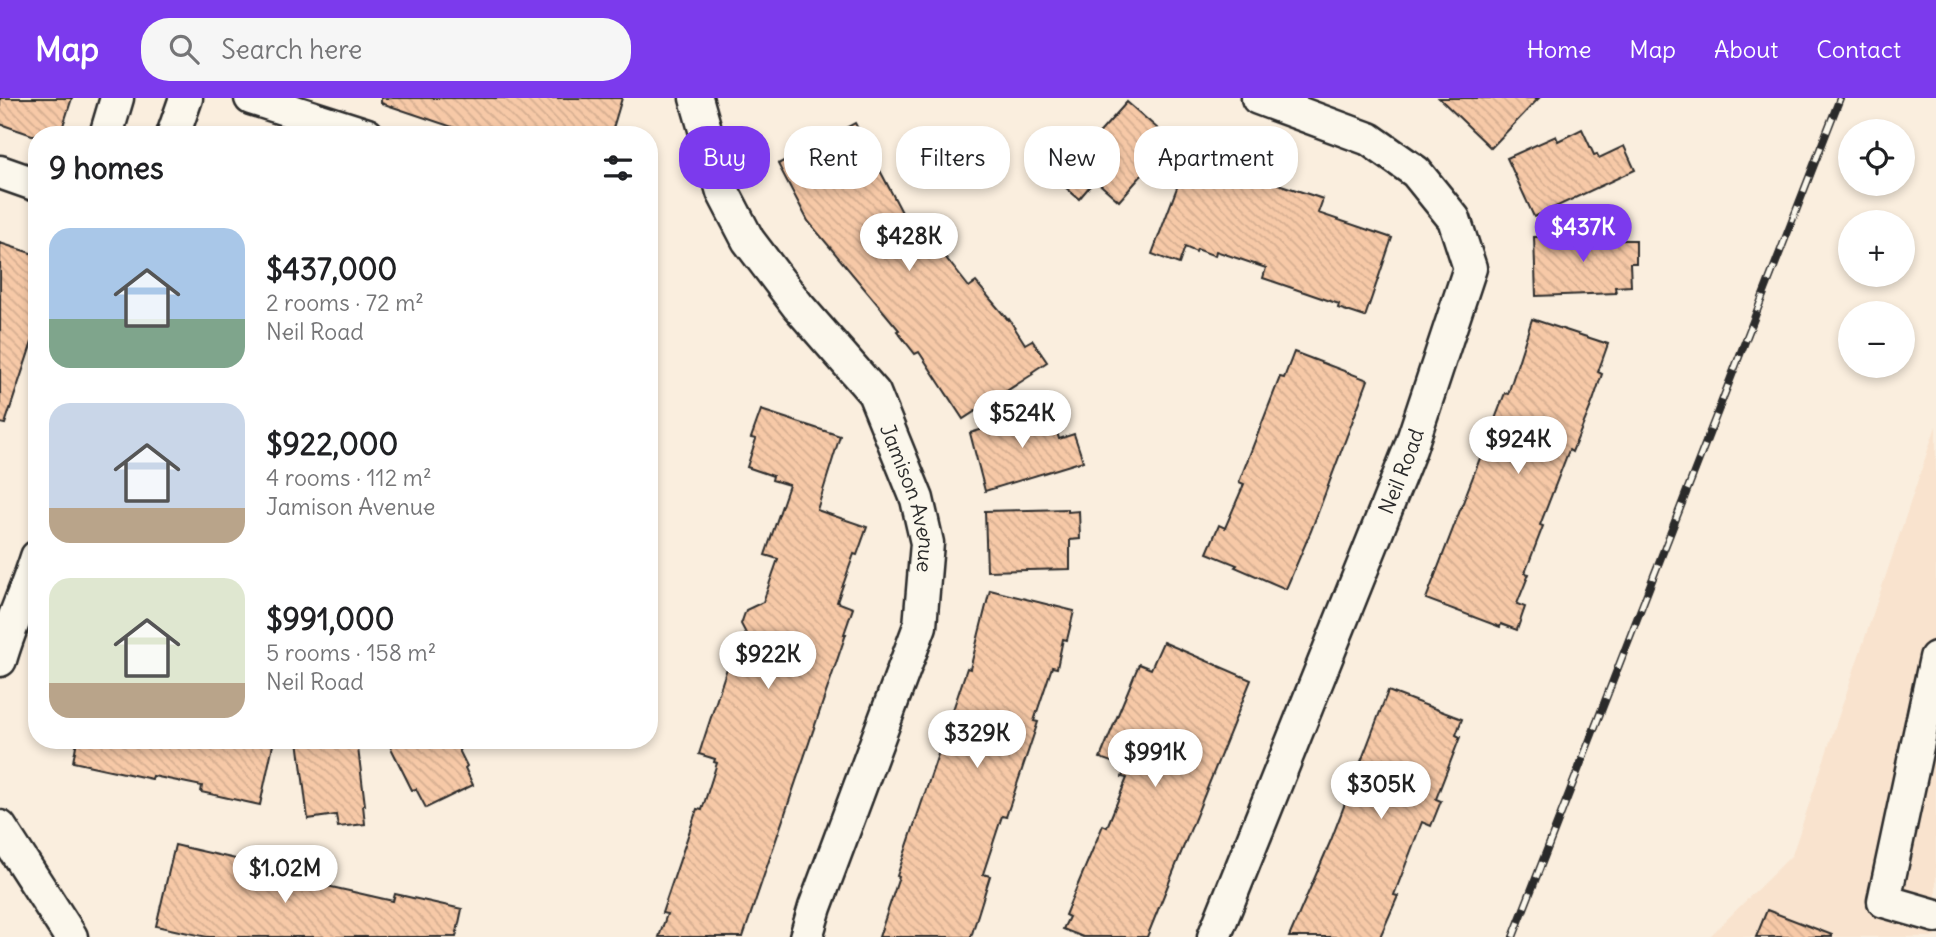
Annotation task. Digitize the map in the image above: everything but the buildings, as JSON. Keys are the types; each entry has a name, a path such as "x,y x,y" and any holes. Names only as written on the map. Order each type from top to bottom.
{"street":[{"path":"109,126 117,98"},
{"path":"176,126 186,98"},
{"path":"251,98 338,126"},
{"name":"Jamison Avenue","path":"696,98 723,192 748,240 798,306 874,393 917,499 928,542 920,626 806,937"},
{"name":"Neil Road","path":"1214,937 1410,449 1471,268 1454,219 1416,172 1369,139 1258,98"},
{"path":"0,172 28,183"},
{"path":"0,660 8,632 28,595"},
{"path":"1936,659 1884,901 1936,916"},
{"path":"0,827 71,937"}],"shaded area":[{"path":"1936,426 1936,937 1709,937 1792,855"}],"railway":[{"path":"1513,937 1840,98"}]}
